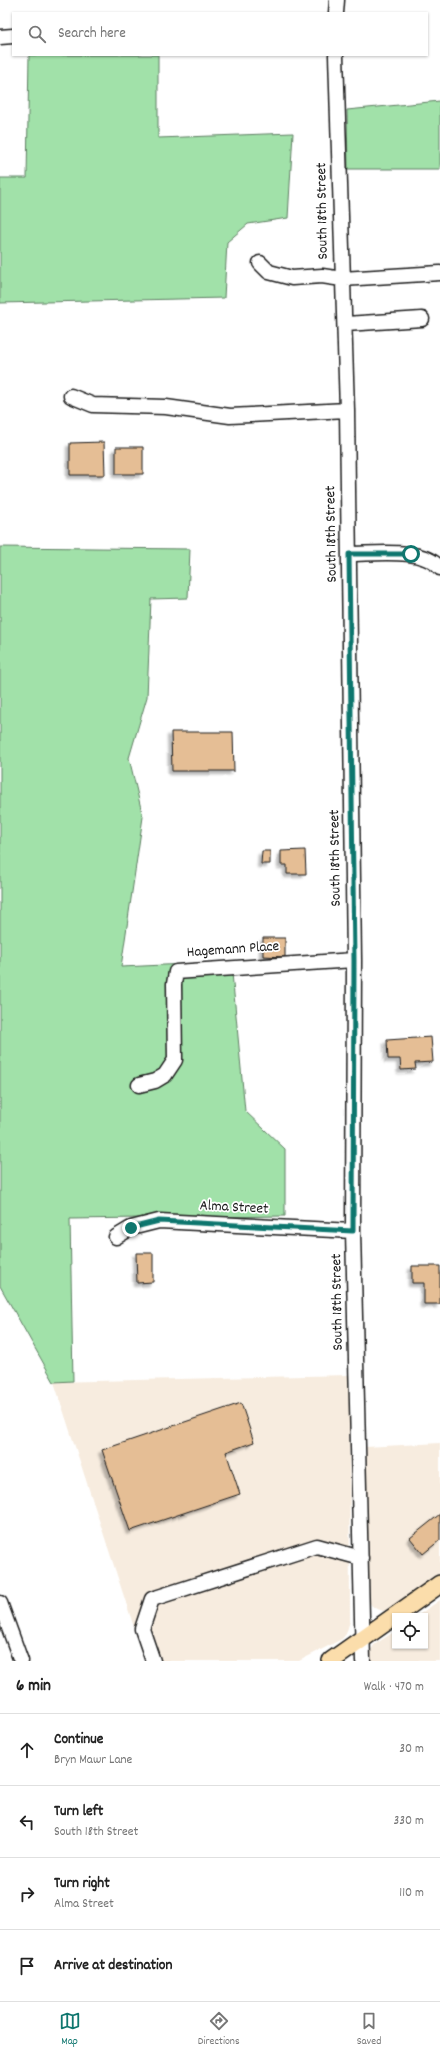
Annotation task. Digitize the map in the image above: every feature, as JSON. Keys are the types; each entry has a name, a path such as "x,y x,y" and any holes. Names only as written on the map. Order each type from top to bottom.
{"main road":[{"path":"332,1661 440,1584"}],"street":[{"path":"336,12 337,0"},
{"path":"0,37 12,36"},
{"name":"South 18th Street","path":"336,56 342,279 346,324 354,960 353,1231 361,1558 361,1619 363,1639 362,1661"},
{"path":"260,263 269,272 282,277 322,276 342,279 440,273"},
{"path":"346,324 422,319"},
{"path":"71,396 93,405 166,408 230,416 347,410"},
{"path":"349,554 411,554 425,557 440,568"},
{"name":"Hagemann Place","path":"139,1085 156,1081 165,1075 175,1060 174,984 176,972 354,960"},
{"name":"Alma Street","path":"116,1237 131,1228 159,1221 353,1231"},
{"path":"153,1661 142,1629 152,1599 317,1546 361,1558"},
{"path":"0,1603 21,1661"}],"shaded area":[{"path":"349,1375 350,1621 346,1634 342,1639 299,1661 145,1661 54,1382"},
{"path":"440,1443 440,1573 389,1609 383,1611 371,1605 367,1597 365,1447"},
{"path":"440,1600 440,1661 367,1661 368,1655 374,1645 392,1633 392,1649 428,1649 428,1613 421,1613"}],"green space":[{"path":"29,56 158,56 158,138 293,133 288,218 248,224 227,242 224,298 0,303 0,178 27,178"},
{"path":"440,101 440,169 348,169 347,110"},
{"path":"0,547 190,549 188,598 151,599 147,697 129,758 143,817 121,967 229,962 232,973 245,1111 285,1149 285,1216 70,1219 73,1381 54,1382 0,1286"}],"building":[{"path":"104,442 105,475 70,475 70,443"},
{"path":"116,447 143,447 143,474 116,474"},
{"path":"171,732 233,732 234,771 172,771"},
{"path":"305,850 306,874 287,874 287,865 281,865 281,851"},
{"path":"262,851 270,851 270,864 261,864"},
{"path":"263,938 285,938 285,957 263,956"},
{"path":"431,1037 433,1062 415,1063 416,1069 401,1070 400,1059 388,1059 387,1040"},
{"path":"136,1253 153,1253 153,1282 137,1283"},
{"path":"412,1266 440,1266 440,1304 424,1304 424,1283 412,1283"},
{"path":"241,1403 254,1442 226,1452 240,1494 130,1531 102,1450"},
{"path":"440,1514 440,1540 423,1554 410,1538"}],"route":[{"path":"131,1228 159,1221 353,1231 354,960 349,554 411,554"}]}
